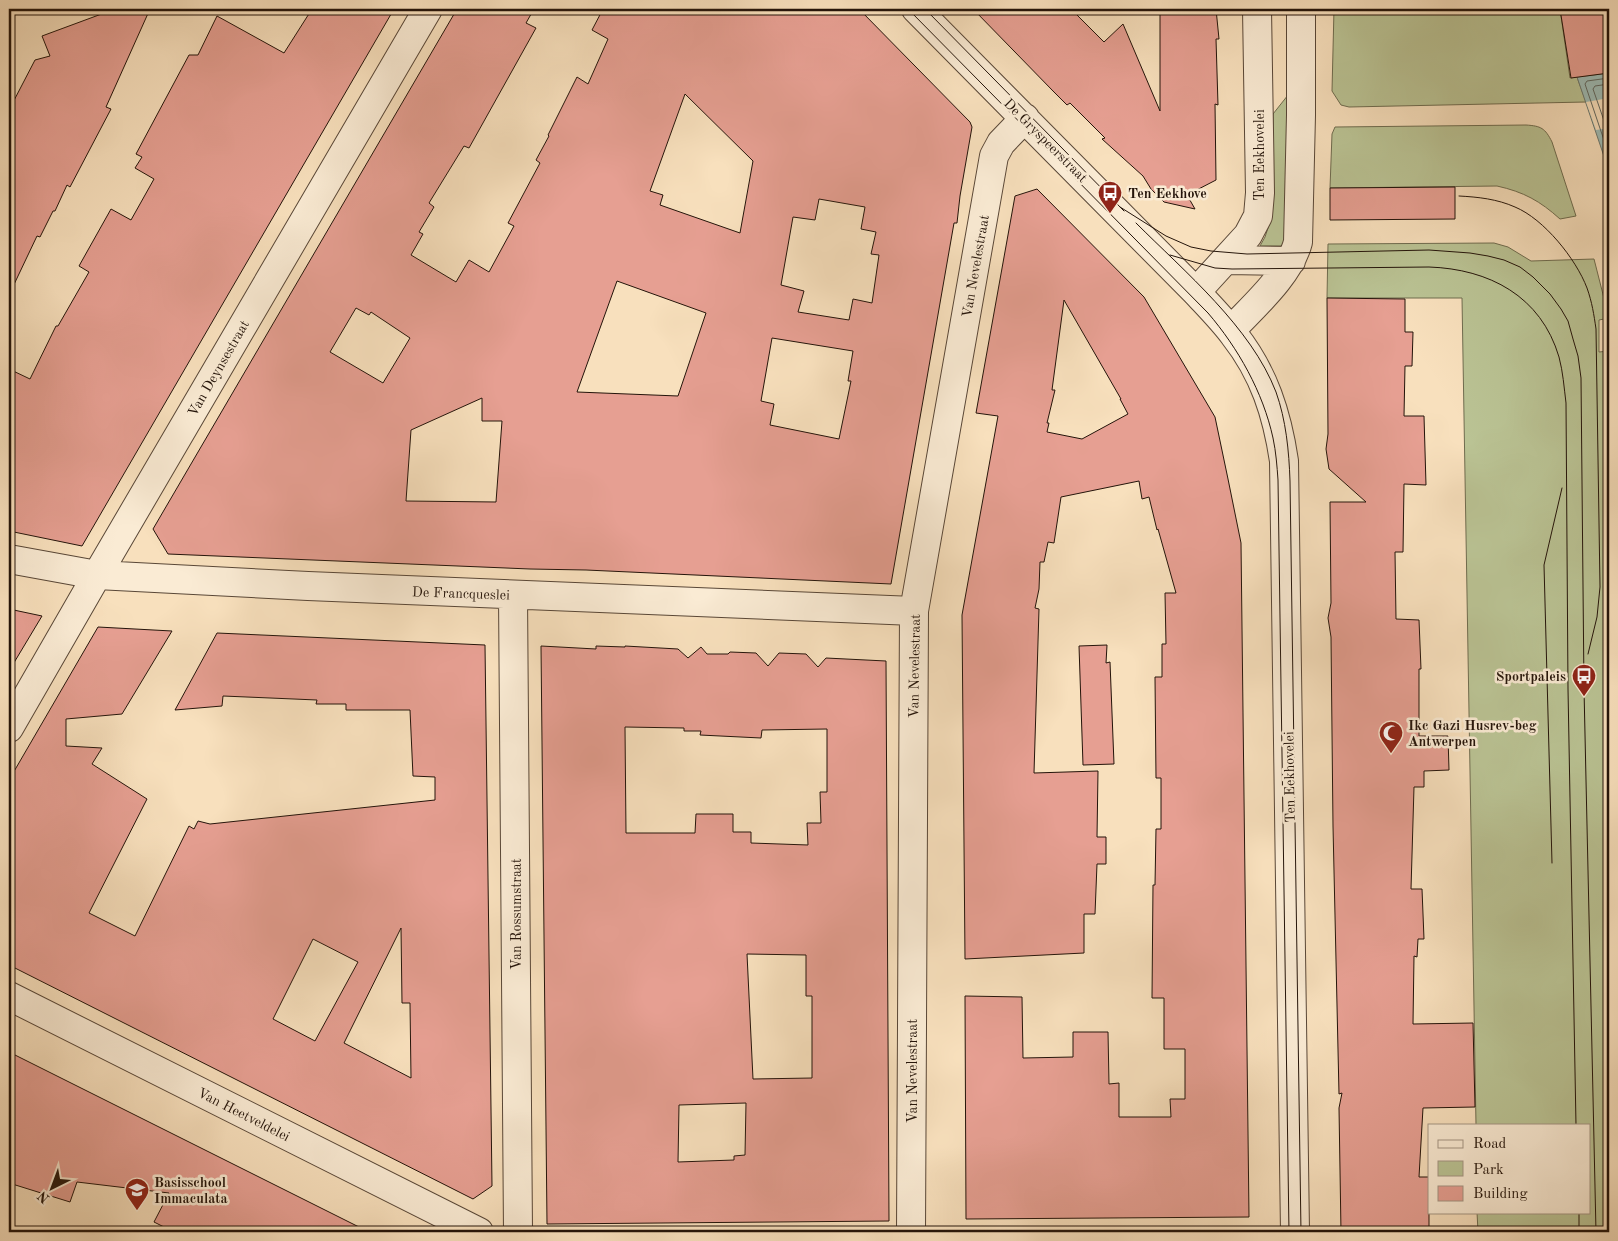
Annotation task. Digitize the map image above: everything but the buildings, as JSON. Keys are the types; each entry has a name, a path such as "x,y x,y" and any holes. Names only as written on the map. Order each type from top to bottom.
{"street":[{"name":"Van Deynsestraat","path":"9,728 428,9"},
{"name":"De Gryspeerstraat","path":"916,9 1196,292"},
{"name":"Ten Eekhovelei","path":"1257,9 1260,193 1258,216 1248,235 1196,292 1233,333 1253,363 1269,395 1280,428 1284,461 1295,1232"},
{"path":"1233,333 1236,325 1257,304 1295,254 1299,234 1301,9"},
{"path":"1258,68 1301,67"},
{"name":"Van Nevelestraat","path":"911,1232 914,611 994,156 1001,143 1024,118"},
{"path":"1227,260 1291,261"},
{"name":"De Francqueslei","path":"9,560 97,575 513,595 914,611"},
{"name":"Van Rossumstraat","path":"513,595 518,1232"},
{"name":"Van Heetveldelei","path":"9,996 479,1232"}],"green space":[{"path":"1334,9 1560,9 1570,78 1577,77 1586,102 1349,107 1341,105 1332,91"},
{"path":"1292,90 1288,225 1284,246 1260,246 1271,219 1273,114"},
{"path":"1526,125 1542,129 1552,142 1576,216 1560,219 1546,207 1531,198 1497,186 1330,188 1332,134 1335,127"},
{"path":"1494,243 1508,247 1531,261 1594,259 1609,318 1599,320 1599,352 1609,351 1609,1232 1478,1232 1477,1214 1590,1214 1590,1124 1476,1124 1462,298 1327,298 1328,244"}],"water":[{"path":"1609,73 1609,171 1577,77"}],"pier":[{"path":"1609,98 1609,128 1596,130 1586,102"}],"tram line":[{"path":"908,9 1208,313 1248,371 1269,421 1275,448 1278,480 1289,1232"},
{"path":"925,9 1124,211"},
{"path":"1459,196 1501,202 1515,207 1537,221 1548,230 1567,253 1582,277 1590,298 1596,329 1600,587 1597,617 1588,654"},
{"path":"1120,207 1166,236 1191,247 1211,251 1247,254 1429,250 1470,253 1504,260 1520,267 1533,277 1550,294 1568,321 1578,356 1581,378 1584,689 1596,1232"},
{"path":"1136,223 1195,281 1234,323 1265,368 1276,392 1285,425 1290,481 1301,1232"},
{"path":"1170,255 1215,268 1429,267 1472,273 1492,280 1526,302 1540,317 1551,336 1559,357 1566,403 1568,689 1576,1124"},
{"path":"1552,863 1544,565 1562,488"},
{"path":"1579,1214 1579,1232"}],"place":[{"name":"Ten Eekhove","path":"1110,214"},
{"name":"Sportpaleis","path":"1584,697"},
{"name":"Ikc Gazi Husrev-beg Antwerpen","path":"1391,754"},
{"name":"Basisschool Immaculata","path":"137,1211"}]}
